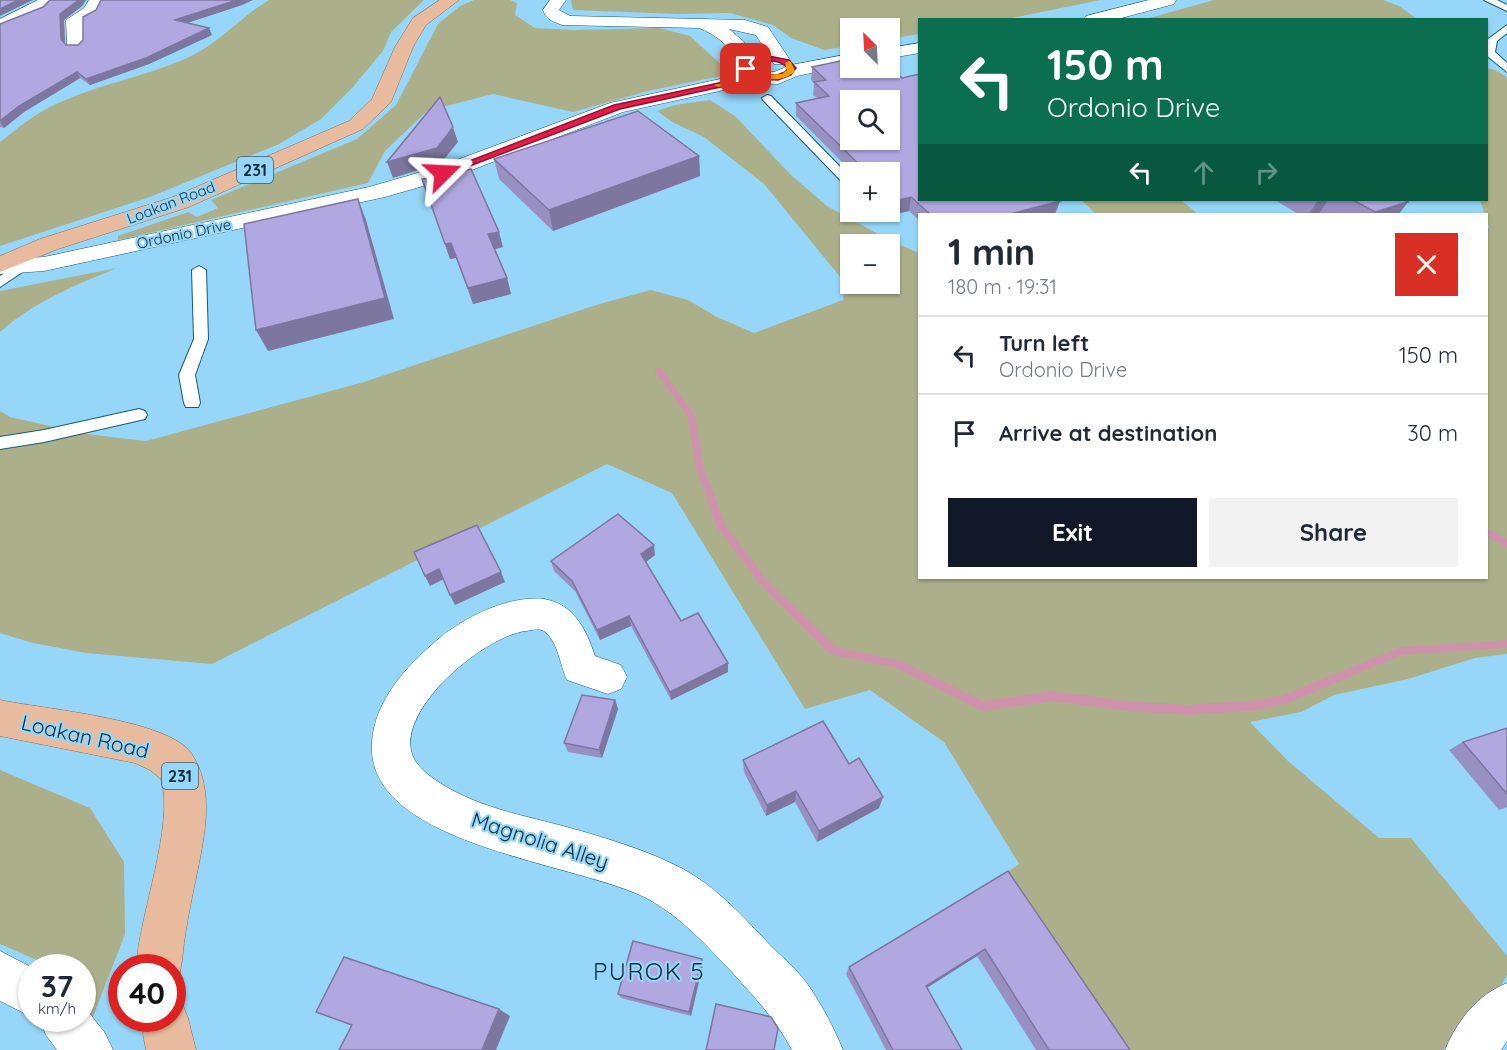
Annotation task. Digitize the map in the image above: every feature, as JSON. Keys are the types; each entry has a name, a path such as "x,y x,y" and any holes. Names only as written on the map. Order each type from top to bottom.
{"main road":[{"name":"Loakan Road","path":"8,266 49,244 181,202 356,125 381,102 404,47 419,22 451,0"},
{"name":"Loakan Road","path":"0,718 136,745 165,756 178,769 184,791 185,821 162,925 160,954"},
{"path":"167,1032 171,1050"}],"street":[{"path":"0,26 26,14 48,0"},
{"path":"76,45 75,20 91,10 97,0"},
{"path":"558,0 551,10 553,15 568,21 739,24 762,31 786,65"},
{"path":"1100,18 1168,0"},
{"path":"692,22 726,34 739,46 753,70"},
{"path":"900,51 918,48"},
{"name":"Ordonio Drive","path":"8,266 78,257 372,193 443,173 617,107 753,70 778,78 786,65 840,61"},
{"name":"Magnolia Alley","path":"608,677 580,668 568,633 551,616 528,613 503,619 465,638 414,686 398,715 390,748 397,773 416,792 441,807 484,827 582,853 667,884 699,906 789,999 818,1050"},
{"path":"0,975 18,985"},
{"path":"1470,1050 1496,1016 1507,1007"},
{"path":"74,1032 88,1050"}],"lane":[{"path":"1490,0 1507,8"},
{"path":"1507,28 1492,40 1490,53 1507,69"},
{"path":"767,98 840,173"},
{"path":"0,284 8,266"},
{"path":"192,403 187,375 201,339 199,270"},
{"path":"0,443 44,436 139,415"}],"green space":[{"path":"269,0 424,0 391,32 383,51 353,87 321,119 279,144 150,197 0,246 0,142 41,112 58,103 151,72 199,52"},
{"path":"474,0 510,0 517,3 515,15 535,28 574,30 659,28 690,36 727,70 721,76 648,91 573,112 493,94 427,111 385,151 368,183 118,240 118,236 188,212 197,217 218,208 211,200 357,139 396,105 438,24 460,6"},
{"path":"571,0 1101,0 1012,18 918,18 918,34 900,37 900,18 840,18 840,48 824,50 791,38 773,25 730,13 678,14 573,10"},
{"path":"1214,0 1383,0 1399,6 1416,18 1150,18"},
{"path":"1488,68 1507,77 1507,654 1475,658 1408,679 1334,695 1301,712 1250,722 1287,760 1379,838 1411,838 1507,956 1507,975 1500,987 1443,1050 1120,1050 1002,876 1019,864 944,742 870,690 805,709 672,493 607,464 212,664 86,653 33,643 0,633 0,411 10,417 86,434 146,441 364,382 596,305 651,290 688,300 717,317 754,333 843,300 844,294 900,294 900,245 918,253 918,579 1488,579 1488,213 1484,213 1480,201 1488,201"},
{"path":"710,100 735,116 792,176 827,206 840,213 840,222 856,222 878,234 840,234 840,277 764,184 704,137 674,123 657,111 675,105"},
{"path":"1082,201 1182,201 1197,213 1095,213"},
{"path":"117,268 41,303 0,332 0,291"},
{"path":"0,770 90,808 124,862 125,934 117,954 108,954 108,978 96,1009 96,954 23,954 0,944"}],"building":[{"path":"0,0 18,0 0,9"},
{"path":"50,0 79,0 60,14 61,39 66,45 78,45 83,40 83,17 96,10 101,0 237,0 175,20 209,28 146,58 86,79 77,72 19,106 0,121 0,24 43,7"},
{"path":"840,61 840,78 900,78 900,76 902,78 918,74 918,201 1060,201 1014,213 929,213 911,197 900,200 900,162 857,162 844,150 900,150 900,90 840,90 840,146 796,103 829,96 814,82 826,80 812,67"},
{"path":"440,97 453,127 437,148 387,162"},
{"path":"638,111 699,156 549,210 494,159"},
{"path":"471,169 499,232 488,234 507,278 468,288 451,243 445,244 422,179"},
{"path":"358,199 385,298 256,330 244,224"},
{"path":"1355,201 1408,202 1375,212"},
{"path":"618,514 654,545 641,554 681,621 698,613 728,663 670,692 629,616 597,630 572,581 551,561"},
{"path":"477,525 501,572 450,595 439,569 425,576 414,552"},
{"path":"582,695 615,700 599,750 564,743"},
{"path":"823,721 849,764 859,758 883,797 819,831 796,791 767,805 743,760"},
{"path":"1507,728 1507,794 1463,742"},
{"path":"1008,871 1130,1050 1049,1050 985,949 926,986 962,1050 893,1050 849,967"},
{"path":"633,941 702,959 689,1012 618,994"},
{"path":"344,957 499,1009 482,1050 339,1050 352,1025 316,1012"},
{"path":"716,1004 771,1017 778,1028 774,1050 706,1050"}],"waterway":[{"path":"658,370 691,415 700,468 722,528 767,586 834,651 898,664 982,706 1052,696 1127,706 1189,710 1259,705 1284,700 1401,651 1507,644"},
{"path":"1488,532 1507,544"}],"slow traffic":[{"path":"718,85 757,77 778,78 789,74 792,68 789,63"}],"district":[{"name":"PUROK 5","path":"649,972"}],"route":[{"path":"443,173 617,107 757,77 778,78 789,74 792,68 786,62 768,58 754,60 746,69"}]}
